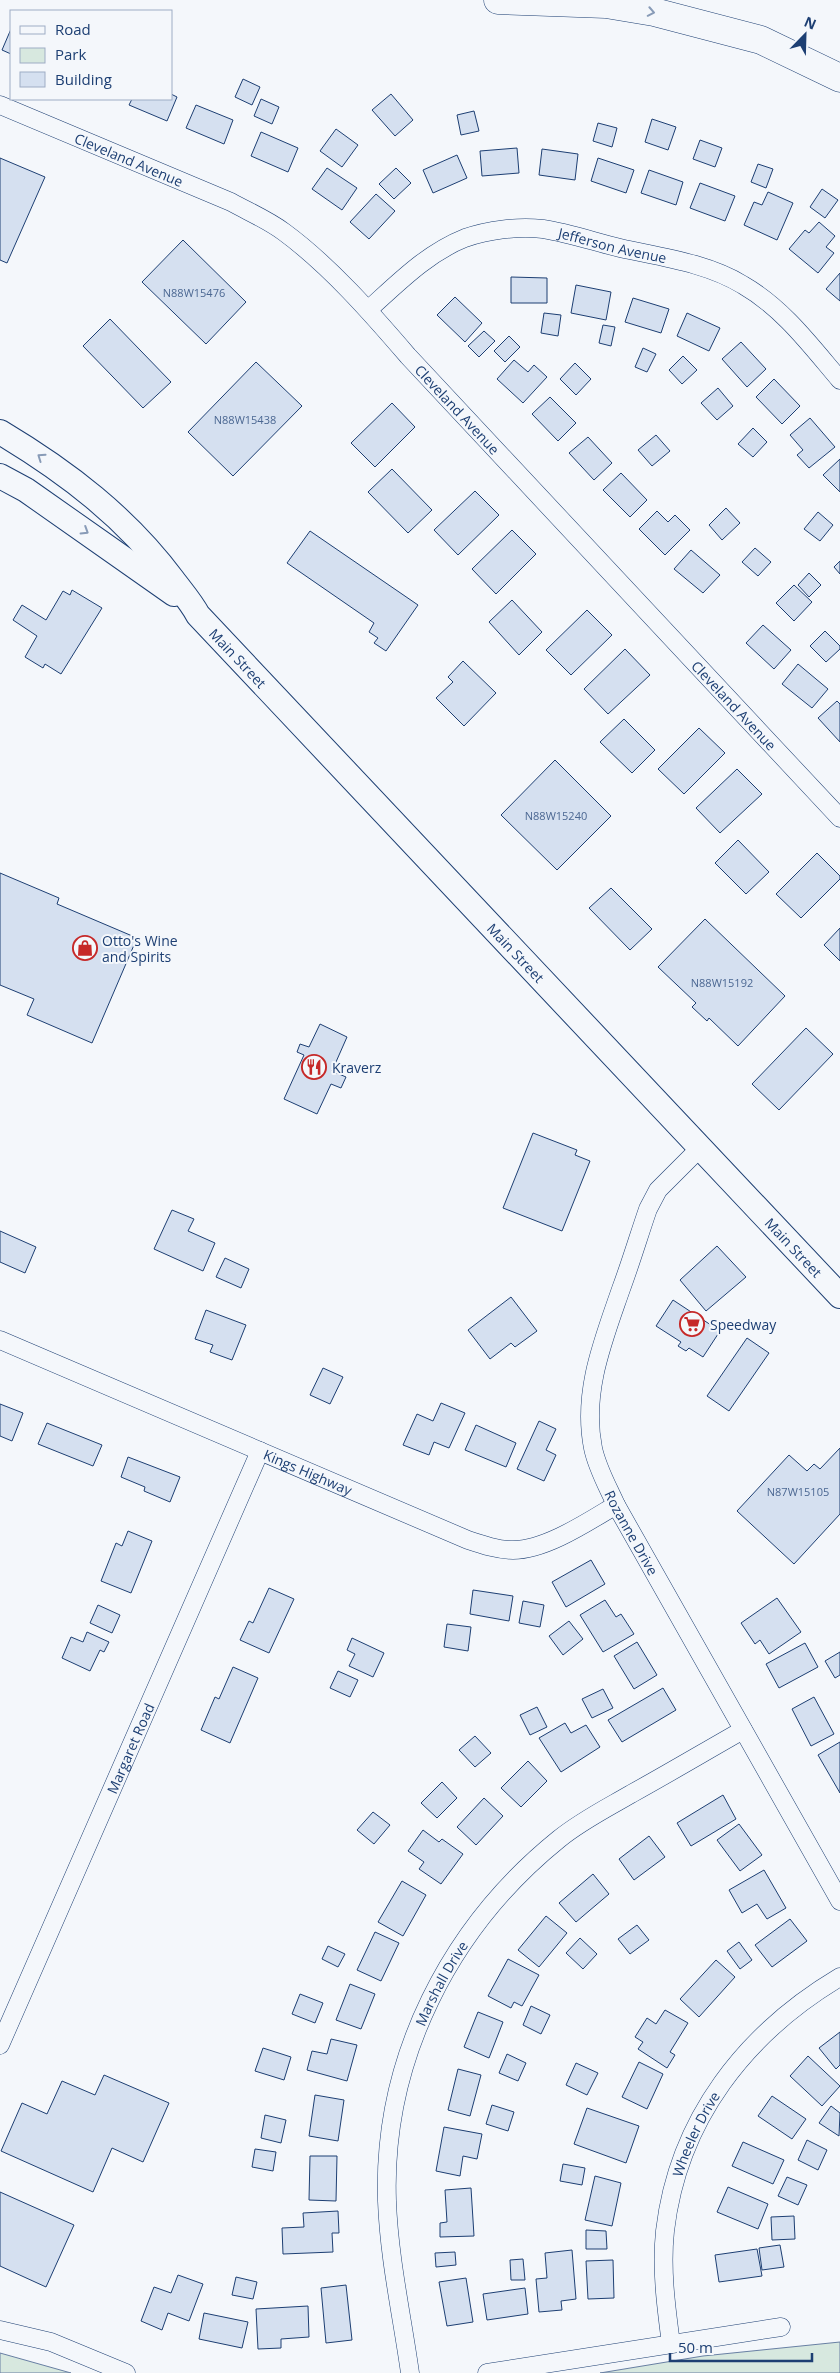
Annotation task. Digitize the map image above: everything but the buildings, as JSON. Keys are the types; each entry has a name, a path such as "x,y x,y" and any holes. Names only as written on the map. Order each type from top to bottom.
{"highway":[{"path":"498,0 606,4 654,12 761,40 840,78"}],"main road":[{"name":"Main Street","path":"0,432 70,478 134,532 198,615 840,1296"},
{"name":"Main Street","path":"0,476 53,509 194,608"},
{"path":"53,509 70,478"}],"street":[{"name":"Cleveland Avenue","path":"0,105 231,202 267,221 300,245 368,310 408,356 840,818"},
{"name":"Jefferson Avenue","path":"368,310 422,262 464,239 487,232 514,229 542,229 687,264 728,276 756,293 774,307 840,380"},
{"name":"Rozanne Drive","path":"700,1148 658,1190 648,1209 597,1360 590,1408 593,1448 616,1505 840,1901"},
{"name":"Kings Highway","path":"0,1340 468,1540 492,1548 515,1550 543,1544 616,1505"},
{"name":"Margaret Road","path":"0,2044 260,1451"},
{"name":"Marshall Drive","path":"410,2373 389,2230 388,2157 398,2090 413,2037 431,1994 448,1965 491,1904 519,1874 560,1838 588,1819 744,1730"},
{"name":"Wheeler Drive","path":"671,2344 664,2289 665,2230 682,2159 705,2109 728,2073 770,2027 816,1992 840,1977"},
{"path":"487,2373 781,2326"},
{"path":"0,2330 51,2342 126,2373"}],"green space":[{"path":"840,2342 840,2373 600,2373 703,2356"},
{"path":"0,2353 71,2373 0,2373"}],"place":[{"name":"Otto's Wine and Spirits","path":"85,948"},
{"name":"Kraverz","path":"314,1067"},
{"name":"Speedway","path":"692,1324"}]}
